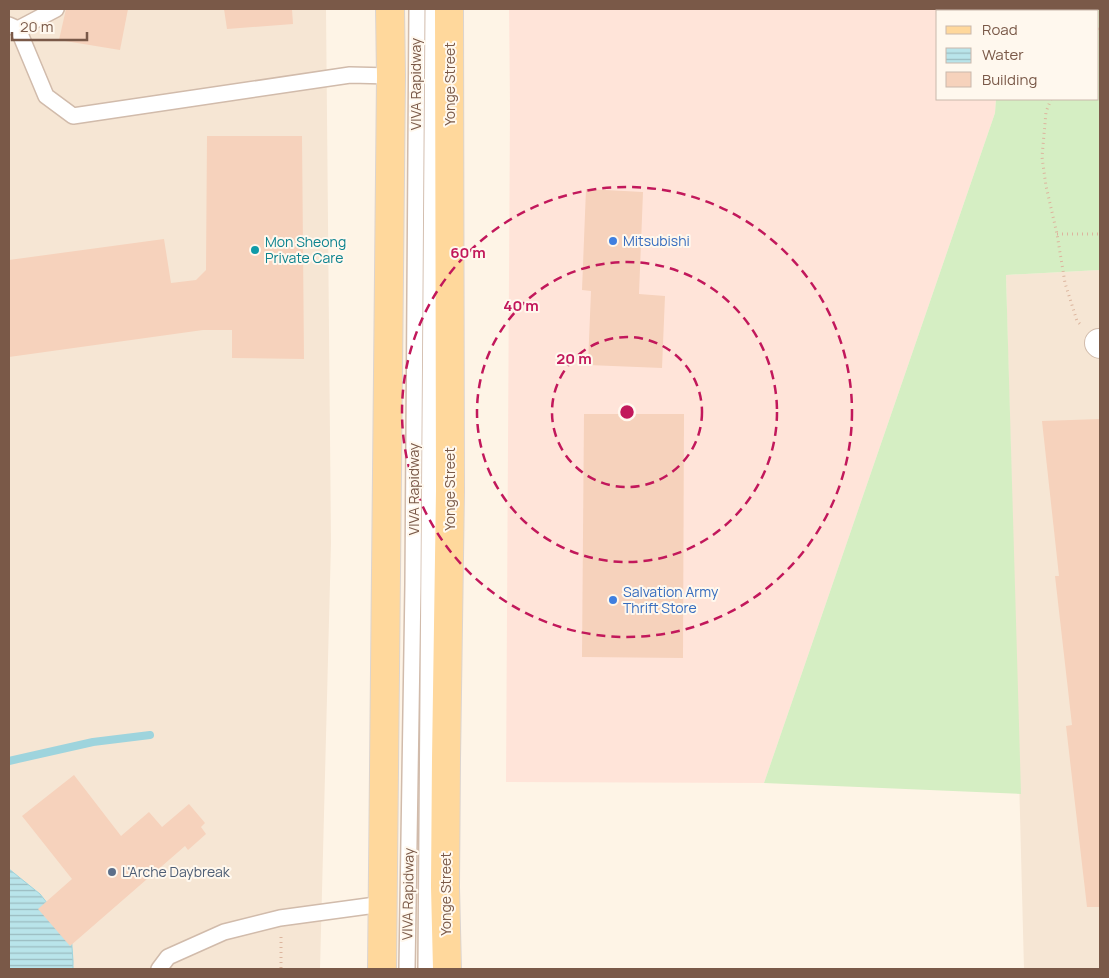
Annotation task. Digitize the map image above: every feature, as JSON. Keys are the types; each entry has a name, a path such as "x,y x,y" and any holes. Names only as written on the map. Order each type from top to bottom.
{"main road":[{"path":"382,969 391,76 390,9"},
{"name":"Yonge Street","path":"446,969 446,759 450,491 450,9"}],"lane":[{"path":"56,9 14,27 46,96 74,116 350,75 391,76"},
{"name":"VIVA Rapidway","path":"407,969 413,586 416,9"},
{"name":"VIVA Rapidway","path":"426,969 433,9"},
{"path":"159,969 168,957 224,932 280,918 383,904"}],"path":[{"path":"1051,100 1046,112 1042,157 1065,282 1077,322 1100,344"},
{"path":"1057,234 1100,234"},
{"path":"280,918 281,969"}],"shaded area":[{"path":"9,9 326,9 331,543 320,969 9,969"},
{"path":"509,9 1002,9 936,10 936,100 996,100 995,113 764,783 506,782"},
{"path":"1100,270 1100,969 1024,969 1006,275"}],"green space":[{"path":"1100,9 1100,270 1006,275 1021,794 764,783 995,113 996,100 1099,100 1099,10 1002,10"}],"water":[{"path":"9,869 40,894 71,933 73,969 9,969"}],"building":[{"path":"66,9 128,9 120,50 59,40"},
{"path":"224,9 292,9 293,24 227,29"},
{"name":"Mon Sheong Private Care","path":"207,136 302,136 304,359 232,358 232,330 203,330 9,357 9,260 164,239 171,283 196,280 206,270"},
{"name":"Mitsubishi","path":"586,189 643,192 639,294 665,296 662,368 588,365 591,291 582,290"},
{"path":"584,414 684,414 683,658 582,657"},
{"path":"1100,419 1100,907 1087,907 1066,726 1072,725 1055,576 1059,576 1042,421"},
{"path":"74,775 121,836 149,812 162,827 189,804 205,823 201,827 206,834 188,850 185,846 70,946 38,909 72,879 22,816"}],"waterway":[{"path":"9,761 93,742 150,735"}],"place":[{"name":"Mitsubishi","path":"613,241"},
{"name":"Mon Sheong Private Care","path":"255,250"},
{"name":"Salvation Army Thrift Store","path":"613,600"},
{"name":"L'Arche Daybreak","path":"112,872"}]}
